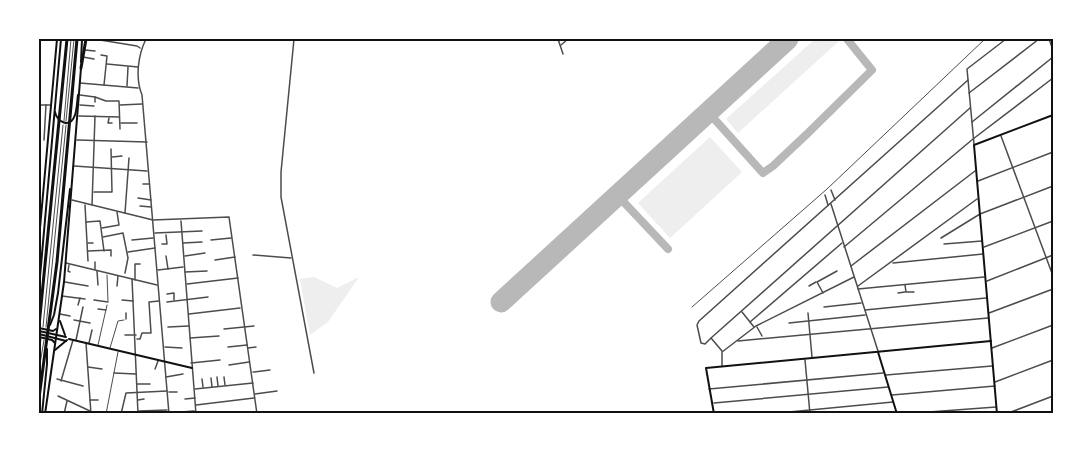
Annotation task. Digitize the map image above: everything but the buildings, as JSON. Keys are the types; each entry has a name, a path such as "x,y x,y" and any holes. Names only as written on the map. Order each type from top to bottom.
{"main road":[{"path":"39,288 59,39"},
{"path":"39,328 69,39"},
{"path":"39,398 50,325 75,39"},
{"path":"81,68 84,39"},
{"path":"44,414 54,351 54,336 58,328 67,263 84,39"},
{"path":"53,105 57,120 67,123 75,116 79,89"},
{"path":"39,239 53,105"},
{"path":"997,414 974,144 1053,115"},
{"path":"45,176 49,166 47,156"},
{"path":"50,325 56,304 68,199 72,186"},
{"path":"60,315 63,332 70,339"},
{"path":"39,328 54,336 192,368"},
{"path":"39,328 54,336"},
{"path":"54,351 70,339"},
{"path":"714,414 706,368 991,341"},
{"path":"44,414 47,350"},
{"path":"878,352 897,414"}],"street":[{"path":"94,39 137,46 141,49"},
{"path":"129,45 130,39"},
{"path":"146,39 141,49 139,88 147,142 168,412"},
{"path":"294,39 281,172 281,197 314,373"},
{"path":"558,39 563,54"},
{"path":"560,46 568,39"},
{"path":"974,144 967,69 1006,39"},
{"path":"969,93 1039,39"},
{"path":"1049,39 1053,50"},
{"path":"84,50 95,51"},
{"path":"101,55 107,56 104,86"},
{"path":"83,57 94,58"},
{"path":"972,122 1053,57"},
{"path":"106,64 139,68"},
{"path":"127,88 128,66"},
{"path":"844,247 973,139 1053,78"},
{"path":"111,80 111,87"},
{"path":"968,80 699,321 696,325 700,342 704,344 711,338 970,108"},
{"path":"79,83 139,88"},
{"path":"79,94 106,101 119,101 120,129"},
{"path":"95,97 95,102"},
{"path":"119,105 143,104"},
{"path":"39,105 53,105"},
{"path":"44,140 46,105"},
{"path":"79,105 94,106"},
{"path":"39,111 45,112"},
{"path":"78,116 120,117"},
{"path":"92,206 95,116"},
{"path":"109,117 108,123 112,123"},
{"path":"120,123 136,123"},
{"path":"39,124 45,125"},
{"path":"1001,134 1053,276"},
{"path":"39,140 48,140"},
{"path":"76,140 147,142"},
{"path":"93,192 113,193 111,149"},
{"path":"977,181 1053,152"},
{"path":"111,157 122,156"},
{"path":"124,213 129,158"},
{"path":"73,165 149,171"},
{"path":"850,266 976,170"},
{"path":"143,184 150,184"},
{"path":"105,186 111,186"},
{"path":"941,238 980,214 1053,186"},
{"path":"831,190 835,200"},
{"path":"825,195 828,206"},
{"path":"138,198 151,200"},
{"path":"858,288 978,198"},
{"path":"71,200 153,220 230,217 257,414"},
{"path":"831,203 878,352"},
{"path":"85,204 88,261"},
{"path":"140,206 152,207"},
{"path":"102,228 119,225 117,212"},
{"path":"140,264 135,264 133,279 138,412 196,412 181,220"},
{"path":"983,247 1053,220"},
{"path":"86,222 100,221 104,251"},
{"path":"154,234 202,231"},
{"path":"103,237 123,233 128,258 124,273"},
{"path":"162,244 167,244 166,233"},
{"path":"211,240 232,237"},
{"path":"132,240 154,238"},
{"path":"944,244 982,241"},
{"path":"183,243 202,242"},
{"path":"750,322 843,242"},
{"path":"87,243 93,243"},
{"path":"127,252 155,248"},
{"path":"87,251 111,250 111,256"},
{"path":"183,256 205,253"},
{"path":"892,263 983,254"},
{"path":"253,255 292,258"},
{"path":"986,281 1053,255"},
{"path":"166,256 168,269"},
{"path":"215,260 235,257"},
{"path":"95,262 98,285"},
{"path":"70,272 67,263 158,285"},
{"path":"157,270 184,267"},
{"path":"185,272 207,270"},
{"path":"809,286 837,271"},
{"path":"117,286 118,275"},
{"path":"858,288 985,276"},
{"path":"722,367 721,354 723,351 755,327 854,277"},
{"path":"186,284 238,278"},
{"path":"64,282 88,286"},
{"path":"817,282 823,293"},
{"path":"905,284 906,292"},
{"path":"988,313 1053,289"},
{"path":"898,293 914,291"},
{"path":"167,294 174,293 174,301"},
{"path":"62,296 85,299"},
{"path":"136,339 140,339 142,333 151,333 148,302 208,297"},
{"path":"78,305 80,298"},
{"path":"865,310 987,298"},
{"path":"94,300 108,302"},
{"path":"122,300 133,301"},
{"path":"824,307 862,303"},
{"path":"61,381 70,339 78,327 83,307"},
{"path":"188,314 241,308"},
{"path":"98,309 106,311"},
{"path":"741,312 762,336"},
{"path":"808,313 812,358"},
{"path":"82,314 86,315"},
{"path":"126,314 126,319"},
{"path":"60,315 70,316"},
{"path":"789,323 866,315"},
{"path":"738,341 989,318"},
{"path":"74,320 90,323"},
{"path":"992,348 1053,325"},
{"path":"168,327 189,326"},
{"path":"224,329 254,326"},
{"path":"78,327 85,328"},
{"path":"91,413 87,343 92,330"},
{"path":"125,335 136,335"},
{"path":"190,338 219,336"},
{"path":"711,338 723,351"},
{"path":"163,346 182,348"},
{"path":"228,347 256,347"},
{"path":"805,359 810,414"},
{"path":"155,369 158,360"},
{"path":"191,363 220,360"},
{"path":"891,395 995,384 1053,360"},
{"path":"229,365 249,362"},
{"path":"710,389 993,366"},
{"path":"88,367 102,369"},
{"path":"251,372 270,370"},
{"path":"114,373 136,374"},
{"path":"166,377 183,374"},
{"path":"217,377 218,387"},
{"path":"224,377 225,386"},
{"path":"211,378 212,388"},
{"path":"57,379 82,386"},
{"path":"202,379 203,388"},
{"path":"194,389 253,383"},
{"path":"137,384 150,384"},
{"path":"712,403 889,387"},
{"path":"255,394 277,391"},
{"path":"121,414 126,393 177,392"},
{"path":"58,396 91,413"},
{"path":"1006,414 1053,396"},
{"path":"185,399 195,398"},
{"path":"195,405 255,398"},
{"path":"137,400 144,399"},
{"path":"64,414 68,400"},
{"path":"89,400 98,400"},
{"path":"768,414 894,402"},
{"path":"902,414 997,407"}],"lane":[{"path":"39,353 51,262 69,39"},
{"path":"39,370 54,260 75,39"},
{"path":"692,307 827,189 985,39"},
{"path":"98,345 108,302 107,273"},
{"path":"110,348 118,321 126,319"},
{"path":"106,414 118,350"}],"shaded area":[{"path":"815,39 838,39 839,41 738,133 726,119"},
{"path":"710,137 742,172 670,238 638,203"},
{"path":"314,277 337,288 359,277 328,322 310,335 300,279"}],"taxiway":[{"path":"708,112 763,173 808,133 872,70 847,39"},
{"path":"618,196 668,249"}],"runway":[{"path":"501,302 788,39"}]}
